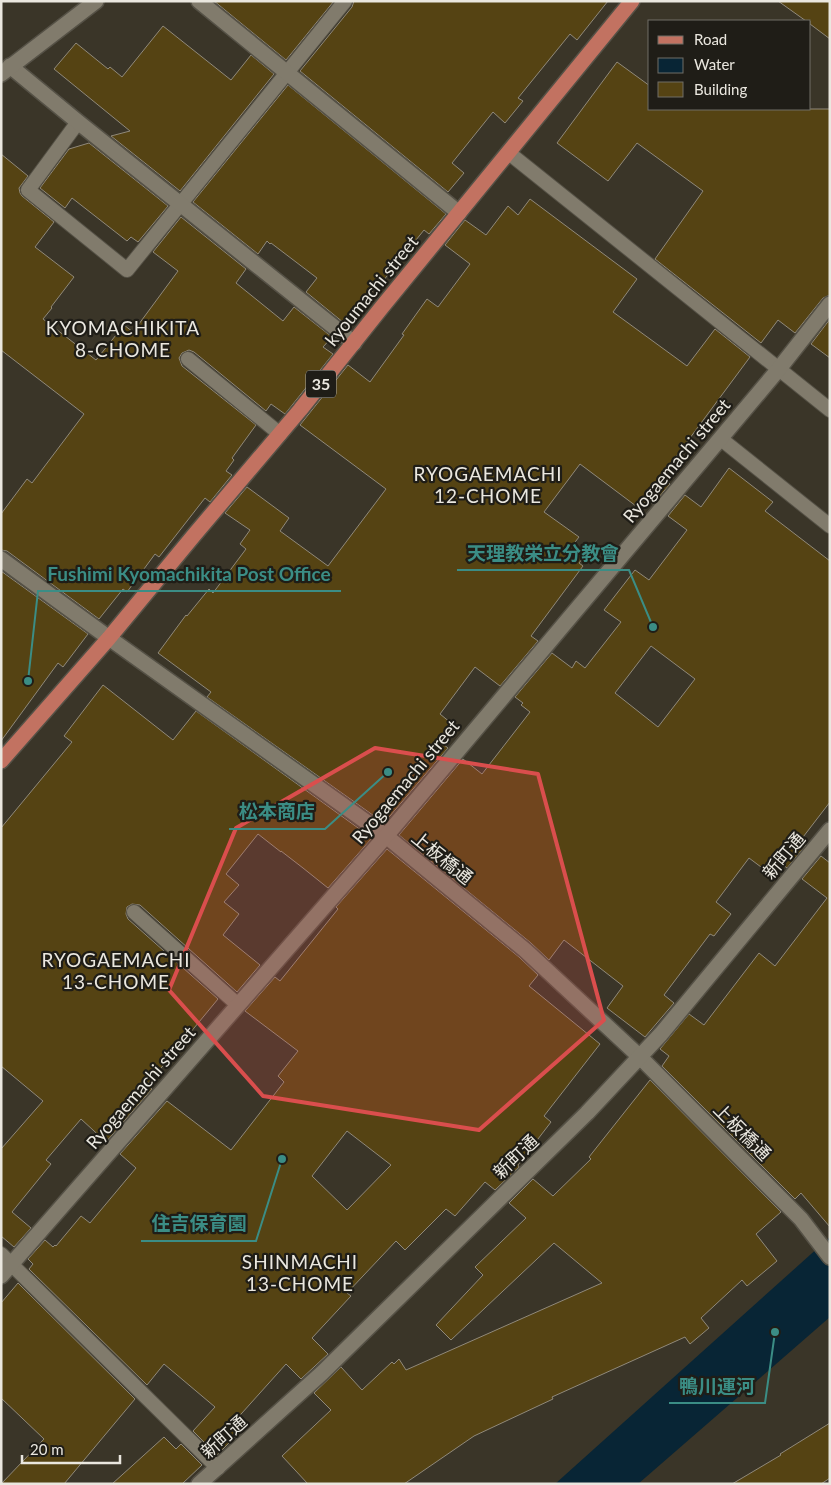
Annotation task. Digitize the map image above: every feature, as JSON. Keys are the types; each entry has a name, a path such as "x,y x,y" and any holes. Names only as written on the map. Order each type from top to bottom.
{"main road":[{"name":"kyoumachi street","path":"1,761 109,638 280,434 632,1"}],"street":[{"path":"96,1 6,70 78,122 354,343"},
{"path":"199,1 459,213"},
{"name":"Ryogaemachi street","path":"5,1265 238,1005 386,836 721,439 830,304"},
{"name":"上板橋通","path":"1,559 386,836 525,950 640,1056 802,1219 830,1257"},
{"name":"新町通","path":"199,1484 336,1359 580,1120 661,1034 830,830"}],"lane":[{"path":"78,122 28,190 127,270 345,1"},
{"path":"509,153 830,410"},
{"path":"188,359 280,434"},
{"path":"721,439 830,526"},
{"path":"134,912 238,1005"},
{"path":"5,1265 218,1468"}],"highlighted area":[{"path":"375,748 538,774 604,1020 479,1130 263,1096 169,990 236,828"}],"water":[{"path":"830,1237 830,1317 638,1484 555,1484"}],"building":[{"path":"214,1 334,1 286,60"},
{"path":"354,1 608,1 577,40 570,34 518,98 523,101 505,123 493,112 452,163 464,173 448,192 300,71 352,7"},
{"path":"778,1 830,1 830,39 811,25 811,20 805,20"},
{"path":"163,26 231,80 251,55 274,74 180,191 111,136 130,131 54,69 76,43 108,69 110,67 122,77"},
{"path":"617,62 648,85 648,110 830,109 830,295 823,298 795,333 778,320 761,343 655,259 703,191 637,143 608,181 557,143"},
{"path":"288,85 446,214 429,234 424,230 379,286 344,323 306,292 317,278 267,241 258,254 193,202"},
{"path":"89,143 168,206 138,242 131,237 127,241 72,198 65,208 40,188 69,149"},
{"path":"1,154 28,176 19,188 22,196 54,222 35,247 74,277 43,319 96,360 124,325 133,332 178,271 153,252 181,217 246,269 236,283 283,321 294,307 332,337 323,347 333,354 285,414 271,404 266,411 194,352 189,350 182,353 179,358 182,366 256,425 232,458 234,460 226,471 232,475 210,502 205,498 159,557 155,554 127,592 123,589 99,619 7,551 1,550 1,514 27,479 32,483 84,414 1,350"},
{"path":"530,199 637,279 613,312 687,366 715,329 750,357 661,477 670,484 653,504 647,500 640,509 580,464 544,512 579,537 572,546 585,555 579,563 583,566 531,636 538,641 500,686 475,667 440,714 451,723 438,740 448,748 384,823 207,697 211,692 158,653 186,615 209,589 213,593 246,549 240,544 250,530 225,513 247,487 289,518 280,531 328,566 386,489 300,425 348,365 370,382 427,299 438,307 470,264 445,245 465,220 486,235 508,206 518,215"},
{"path":"830,319 830,358 811,344"},
{"path":"729,468 773,502 765,511 830,561 830,802 800,841 806,845 787,868 782,864 773,876 749,858 716,902 731,914 714,936 710,934 664,995 674,1003 645,1037 607,1008 623,986 564,940 549,960 531,943 399,835 463,759 482,774 530,712 515,697 552,653 572,668 576,661 585,668 621,622 604,610 635,570 649,580 687,530 668,516 685,495 701,507","holes":["651,646 695,679 658,727 615,693"]},
{"path":"1,571 88,634 63,667 58,663 1,741"},
{"path":"103,685 173,740 196,711 372,838 328,888 258,834 226,874 239,885 224,902 239,914 223,935 260,965 237,992 140,905 132,904 127,907 126,914 128,919 218,999 147,1085 152,1089 106,1142 81,1119 46,1160 51,1164 12,1212 31,1228 14,1247 1,1236 1,1149 43,1101 1,1066 1,828 72,742 64,736"},
{"path":"387,849 519,957 538,975 529,986 600,1044 544,1116 551,1122 518,1165 519,1167 495,1190 485,1182 455,1216 446,1209 405,1250 396,1241 347,1293 351,1296 312,1338 328,1354 301,1379 286,1364 233,1423 241,1431 217,1455 193,1431 215,1407 164,1364 147,1385 29,1269 33,1264 28,1259 45,1240 53,1247 56,1246 81,1216 90,1223 136,1168 120,1154 167,1101 231,1150 284,1082 278,1076 298,1051 245,1011 275,977 280,981 338,909 336,907","holes":["347,1131 391,1165 347,1210 312,1176"]},
{"path":"821,856 830,863 830,1227 801,1193 795,1199 662,1066 669,1056 660,1049 689,1014 704,1025 759,953 775,966 827,898 802,879"},
{"path":"650,1080 781,1212 756,1234 777,1261 747,1286 742,1280 701,1318 709,1328 690,1344 685,1337 552,1397 553,1399 474,1436 404,1484 308,1484 282,1456 331,1410 314,1393 341,1367 362,1390 392,1362 394,1364 399,1359 406,1370 602,1283 554,1243 451,1340 436,1325 483,1275 475,1267 526,1218 509,1203 533,1179 553,1196 591,1159 589,1157"},
{"path":"18,1283 135,1399 64,1484 1,1484 44,1439 1,1398 1,1303"},
{"path":"830,1423 830,1478 821,1484 732,1484 781,1455"},
{"path":"164,1437 176,1449 181,1444 202,1465 182,1484 112,1484"}],"place":[{"name":"天理教栄立分教會","path":"653,627"},
{"name":"Fushimi Kyomachikita Post Office","path":"28,681"},
{"name":"松本商店","path":"388,772"},
{"name":"住吉保育園","path":"282,1159"},
{"name":"鴨川運河","path":"775,1332"}],"district":[{"name":"KYOMACHIKITA 8-CHOME","path":"123,339"},
{"name":"RYOGAEMACHI 12-CHOME","path":"488,485"},
{"name":"RYOGAEMACHI 13-CHOME","path":"116,971"},
{"name":"SHINMACHI 13-CHOME","path":"300,1273"}]}
